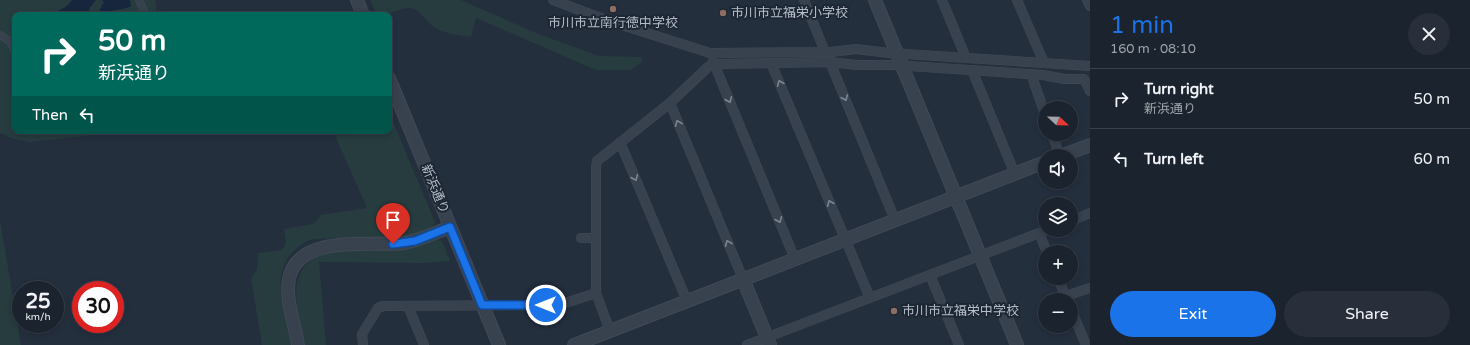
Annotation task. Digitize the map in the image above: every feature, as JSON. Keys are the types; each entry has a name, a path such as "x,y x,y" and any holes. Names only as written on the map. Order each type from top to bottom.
{"street":[{"path":"139,0 145,12"},
{"path":"357,0 362,12"},
{"path":"553,0 606,20 710,53 825,52 864,49 897,54 1044,63 1069,63 1090,66"},
{"path":"804,0 825,52"},
{"path":"875,0 1017,345"},
{"path":"942,0 966,58"},
{"path":"1018,0 1044,63"},
{"path":"1087,0 1090,6"},
{"path":"0,35 10,41 12,45"},
{"path":"710,53 795,259"},
{"path":"830,62 895,220"},
{"path":"610,331 596,293 596,164 599,159 670,103 708,67 714,64 830,62 857,65 902,65 1031,74 1064,80 1084,79 1090,91"},
{"path":"772,63 870,298"},
{"path":"972,70 1016,174"},
{"path":"1031,74 1040,101"},
{"name":"新浜通り","path":"392,85 499,345"},
{"path":"670,103 769,341"},
{"path":"620,142 687,301"},
{"path":"1078,149 1090,145"},
{"path":"574,345 1038,165"},
{"path":"1078,218 1090,213"},
{"path":"298,345 290,303 289,279 292,269 298,260 306,254 330,246 405,242 423,238 450,227"},
{"path":"747,345 769,341 870,298 1038,233"},
{"path":"581,238 596,238"},
{"path":"930,275 959,345"},
{"path":"1078,293 1090,288"},
{"path":"363,345 362,334 378,308 383,306 559,305 596,293"},
{"path":"408,306 424,345"},
{"path":"1078,326 1086,345"}],"green space":[{"path":"0,0 155,0 157,12 12,12 12,134 100,134 30,142 14,139 0,133"},
{"path":"370,0 461,0 536,33 599,56 642,57 642,62 630,70 596,70 476,18 471,37 447,33 434,27 414,9 410,8 392,12 376,12"},
{"path":"392,119 435,222 430,229 426,231 405,237 312,239 297,248 287,259 282,271 280,285 281,300 291,345 262,345 251,278 257,270 258,253 282,250 286,242 284,229 314,224 321,215 367,208 336,138 337,134 392,134"},
{"path":"0,220 12,291 12,333 19,333 21,345 0,345"},
{"path":"436,240 442,241 450,261 423,263 319,262 326,345 305,345 299,318 296,291 298,279 303,268 312,259 326,252 396,249"}],"water":[{"path":"72,0 96,0 89,9 90,12 52,12 66,7"},
{"path":"102,0 130,0 131,6 124,9 95,12 99,11 104,2"},
{"path":"31,11 52,12 24,12"}],"place":[{"name":"市川市立南行徳中学校","path":"613,9"},
{"name":"市川市立福栄小学校","path":"723,13"},
{"name":"市川市立福栄中学校","path":"894,311"}],"route":[{"path":"393,244 415,241 450,227 482,305 546,305"}]}
